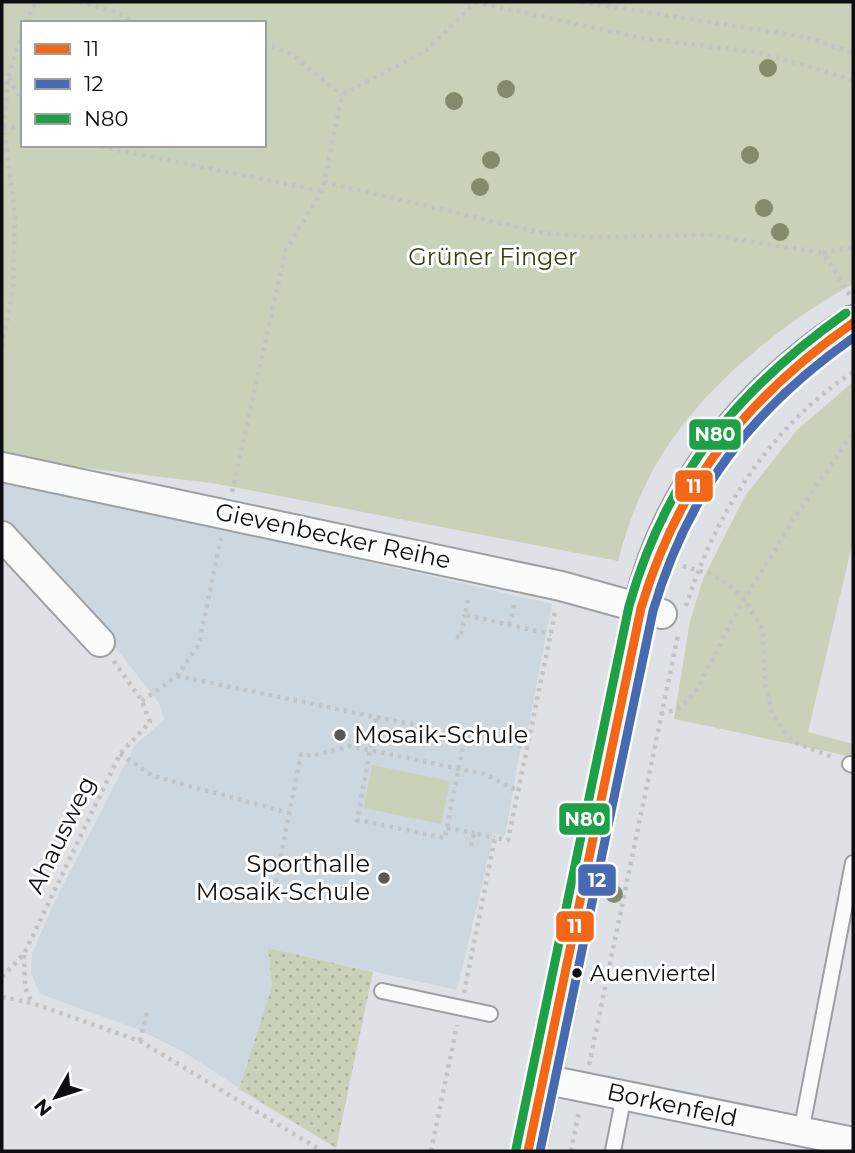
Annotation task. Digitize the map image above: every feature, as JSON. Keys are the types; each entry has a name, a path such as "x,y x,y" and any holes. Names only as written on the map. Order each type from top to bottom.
{"street":[{"path":"666,615 650,575 673,520 720,445 782,376 853,323"},
{"path":"563,1142 564,1083 666,615 694,530 730,470 777,413 809,383 853,349"},
{"name":"Gievenbecker Reihe","path":"2,467 561,586 666,615"},
{"path":"2,536 100,642"},
{"path":"528,1151 564,1083"},
{"name":"Borkenfeld","path":"564,1083 853,1142"}],"lane":[{"path":"801,1132 853,863"},
{"path":"382,991 490,1014"},
{"path":"613,1151 624,1095"}],"path":[{"path":"27,21 36,2"},
{"path":"79,2 119,13 132,21"},
{"path":"342,95 427,50 475,2 641,38 761,53 853,80"},
{"path":"581,2 805,37 853,53"},
{"path":"2,346 13,289 15,215 3,129 8,77 21,38"},
{"path":"266,44 293,55 342,95"},
{"path":"8,77 21,100"},
{"path":"100,642 142,701 177,676 199,644 286,249 322,191 342,95"},
{"path":"3,129 21,125"},
{"path":"106,147 322,191"},
{"path":"324,182 543,233 590,237 711,235 824,253 853,247"},
{"path":"824,253 841,275 853,301"},
{"path":"564,1083 660,714 666,615 697,571 726,509 755,466 795,420 853,372"},
{"path":"660,714 678,709 695,693 745,600 793,520 853,433"},
{"path":"697,571 728,584 745,600 763,630 765,684 773,716 793,742 852,764"},
{"path":"447,828 508,840 561,586"},
{"path":"456,636 460,638 468,600"},
{"path":"465,615 551,634"},
{"path":"177,676 527,748"},
{"name":"Ahausweg","path":"2,976 24,954 120,754 149,722 142,701"},
{"path":"376,719 356,820 445,838 465,736"},
{"path":"274,890 301,754 311,756 350,746 484,774 518,791"},
{"path":"120,754 153,776 289,813"},
{"path":"471,846 474,833"},
{"path":"431,1151 495,838"},
{"name":"Ahausweg","path":"24,954 24,988 32,1003"},
{"path":"2,998 32,1003 139,1041 322,1151"},
{"path":"139,1041 147,1012"},
{"path":"563,1142 571,1151"}],"shaded area":[{"name":"Mosaik-Schule","path":"2,478 552,604 526,739 522,739 505,836 494,834 457,990 268,948 272,986 239,1088 184,1052 137,1029 40,994 31,973 32,954 54,903 135,745 164,720 159,703 79,601 2,517"}],"green space":[{"name":"Grüner Finger","path":"2,2 853,2 853,284 772,337 721,382 698,407 677,432 647,482 630,521 618,561 212,483 2,458"},
{"path":"853,382 853,541 808,732 853,744 853,757 674,719 690,621 703,579 745,496 797,430"},
{"path":"372,765 450,781 441,824 364,808"},
{"path":"268,948 373,972 336,1148 239,1089 272,986"}],"transit line":[{"name":"N80","path":"516,1149 629,606 644,559 685,476 739,405 807,342 846,313"},
{"name":"11","path":"528,1151 641,608 657,563 675,521 721,446 780,381 853,323"},
{"name":"12","path":"540,1151 653,611 668,568 685,528 728,457 784,394 853,338"}],"place":[{"name":"Mosaik-Schule","path":"340,735"},
{"name":"Sporthalle Mosaik-Schule","path":"384,878"},
{"name":"Auenviertel","path":"577,973"}]}
